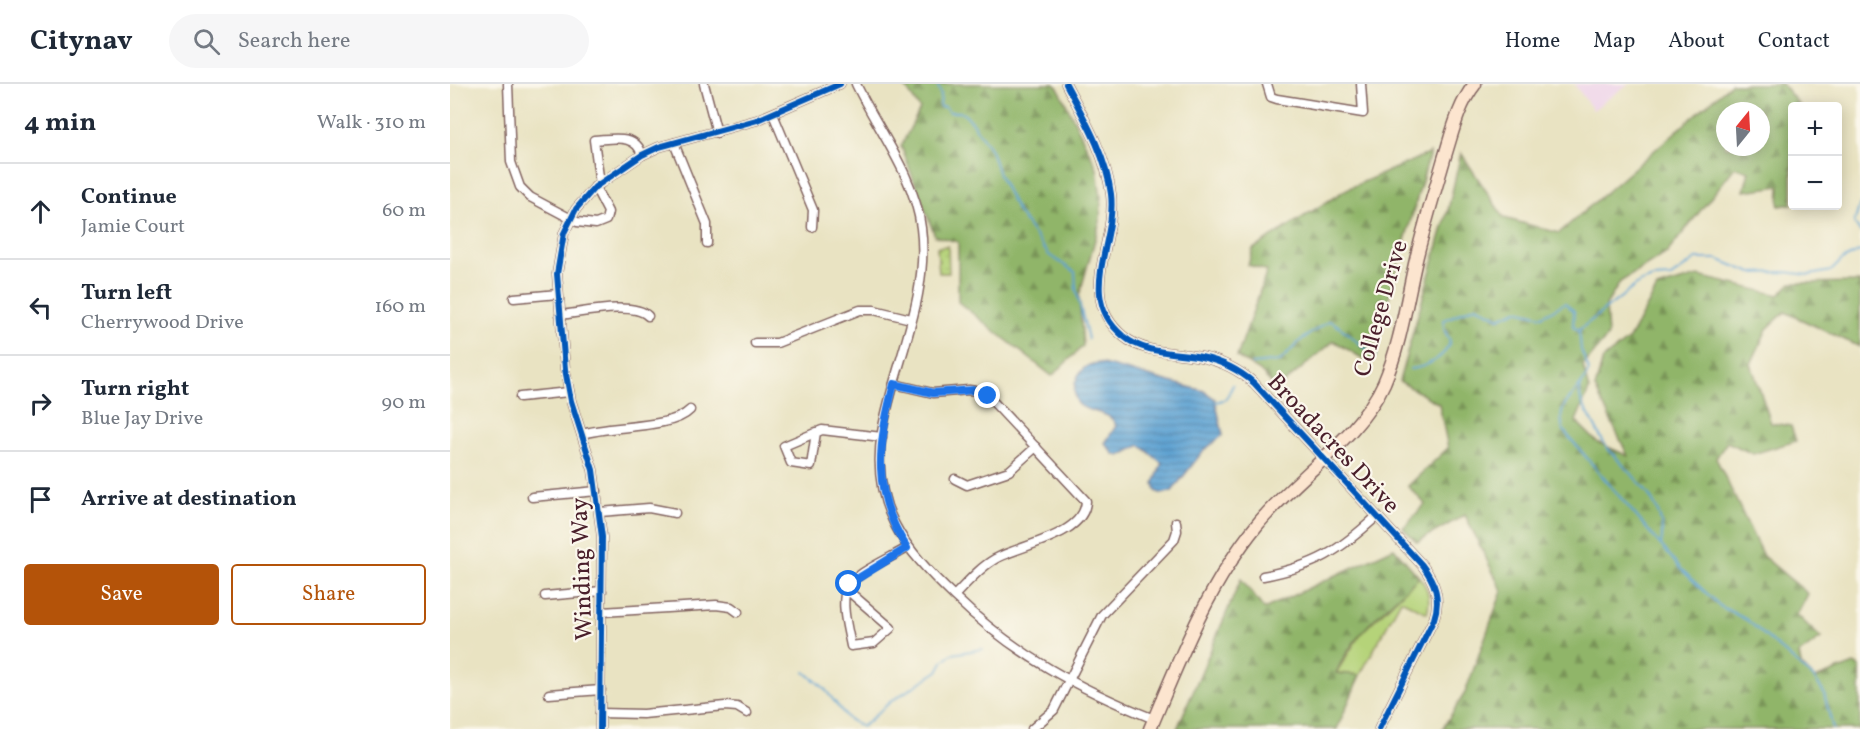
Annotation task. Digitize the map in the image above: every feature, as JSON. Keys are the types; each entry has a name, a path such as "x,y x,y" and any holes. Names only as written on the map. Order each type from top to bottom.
{"main road":[{"name":"College Drive","path":"1152,724 1210,595 1229,561 1294,484 1346,437 1372,404 1383,383 1396,346 1420,243 1457,117 1475,84"}],"street":[{"path":"508,84 511,162 516,181 530,197 590,225 606,220 607,208 597,185 594,140 632,140 640,148 642,155"},
{"path":"704,84 717,132"},
{"name":"Winding Way","path":"600,729 602,591 600,512 597,490 569,392 558,294 559,250 571,218 597,185 642,155 674,143 773,114 840,84"},
{"path":"856,84 907,178 918,211 922,241 922,267 882,437 880,472 884,495 893,521 907,548 954,596 1011,645 1068,682 1152,724"},
{"name":"Broadacres Drive","path":"1066,84 1094,142 1111,193 1110,227 1098,289 1101,306 1109,321 1122,336 1137,345 1201,357 1237,370 1261,389 1430,576 1437,593 1438,606 1434,619 1379,729"},
{"path":"1266,84 1271,97 1277,99 1349,113 1363,113 1361,84"},
{"path":"773,114 813,210 812,227"},
{"path":"674,143 707,224 707,243"},
{"path":"514,298 558,294"},
{"path":"560,315 628,308 640,310 648,316"},
{"path":"754,343 777,343 860,310 874,310 911,319"},
{"path":"894,384 933,393 969,390 984,392 1084,498 1085,509 1059,535 988,563 954,596"},
{"path":"520,397 569,392"},
{"path":"582,434 605,428 676,421 690,410"},
{"path":"816,432 811,466 791,463 784,446 816,432 833,430 882,437"},
{"path":"955,479 967,485 1005,473 1036,447"},
{"path":"532,496 597,490"},
{"path":"600,512 649,508 675,513"},
{"path":"1263,576 1291,570 1334,552 1377,516"},
{"path":"1032,729 1054,710 1102,615 1174,540 1177,531 1176,522"},
{"path":"846,589 891,628 878,640 851,646 845,608 846,589 853,579 907,548"},
{"path":"545,596 602,591"},
{"path":"602,612 721,605 738,612"},
{"path":"549,694 601,690"},
{"path":"600,713 643,714 725,706 737,707 747,712"}],"shaded area":[{"path":"1574,84 1628,84 1593,110"}],"green space":[{"path":"877,84 1055,84 1060,91 1097,168 1101,198 1100,222 1079,296 1083,346 1052,376 958,302 958,242 935,236 901,146 920,109 904,85"},
{"path":"1731,84 1782,84 1797,102 1788,102 1788,205 1779,206 1780,186 1744,191 1749,171 1735,167 1667,253 1620,282 1606,305 1608,336 1583,366 1589,390 1576,421 1597,442 1628,456 1595,388 1603,359 1629,339 1657,288 1698,276 1779,295 1791,283 1860,282 1860,347 1785,312 1767,329 1751,364 1771,423 1791,426 1796,441 1753,454 1727,442 1716,458 1763,556 1808,594 1797,615 1821,638 1799,654 1801,665 1815,679 1854,664 1860,667 1860,729 1442,729 1465,693 1502,591 1465,515 1417,542 1403,528 1425,504 1408,486 1448,448 1439,404 1399,381 1448,210 1461,153 1504,218 1559,233"},
{"path":"1430,153 1370,363 1334,341 1277,389 1260,371 1237,357 1267,271 1248,265 1253,249 1347,189"},
{"path":"948,246 949,273 939,273 937,247"},
{"path":"1394,548 1419,577 1373,621 1343,659 1336,673 1360,675 1337,729 1177,729 1241,579 1264,609"},
{"path":"1419,577 1428,594 1427,613 1401,600 1360,675 1336,673 1361,633"}],"water":[{"path":"1099,363 1204,391 1215,399 1223,435 1203,451 1172,491 1162,494 1156,491 1154,483 1162,463 1140,445 1120,456 1114,454 1105,443 1116,426 1113,421 1110,417 1078,404 1075,397 1077,378 1086,367"}],"waterway":[{"path":"937,84 941,94 940,107 945,107 949,112 960,112 968,117 991,150 999,175 1017,211 1049,255 1075,272 1076,289 1088,339"},
{"path":"1860,204 1854,223 1860,232"},
{"path":"1579,330 1639,283 1653,278 1671,277 1696,259 1717,259 1752,273 1786,272 1809,275 1831,271 1842,260 1860,251"},
{"path":"1410,369 1428,364 1440,357 1450,341 1444,329 1444,320 1476,306 1499,318 1517,310 1542,316 1565,303 1574,311 1573,327 1579,330"},
{"path":"1252,364 1280,361 1301,340 1329,321 1376,356"},
{"path":"1579,330 1581,350 1589,370 1565,405 1561,421 1564,431 1681,569 1720,606 1747,620 1814,678 1824,693 1833,729"},
{"path":"1216,402 1226,399 1233,385"},
{"path":"1581,385 1581,401 1604,443 1654,504 1660,517 1661,544"},
{"path":"805,672 824,688 848,719 862,727 890,702 938,671 944,660 952,654 983,649"}],"cycle path":[{"path":"600,729 602,537 593,470 571,401 565,369 557,274 564,233 576,209 595,187 642,155 659,147 757,120 840,84"},
{"path":"1066,84 1093,137 1104,165 1111,194 1109,232 1101,269 1100,287 1102,304 1109,320 1131,342 1150,349 1216,361 1248,378 1422,565 1436,590 1437,604 1434,619 1379,729"}],"route":[{"path":"849,584 853,579 907,548 890,515 880,472 882,432 894,384 933,393 975,390 984,392 988,396"}]}
